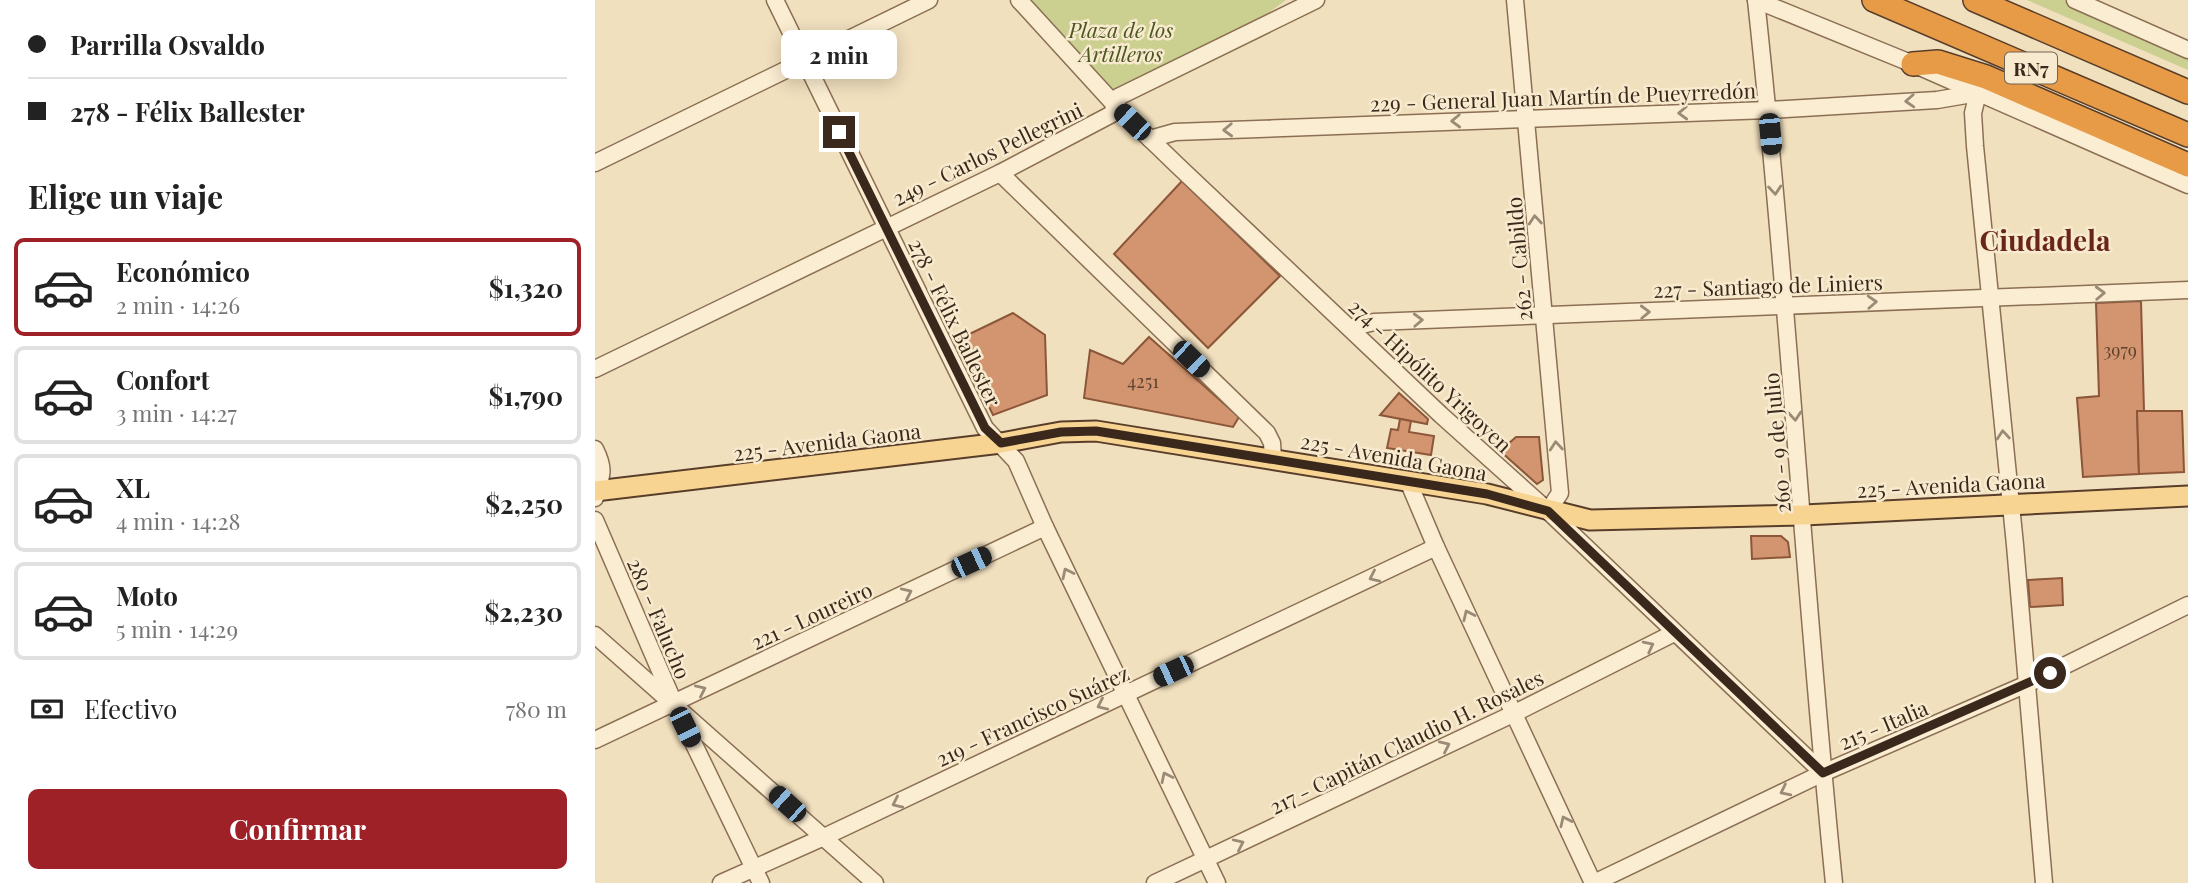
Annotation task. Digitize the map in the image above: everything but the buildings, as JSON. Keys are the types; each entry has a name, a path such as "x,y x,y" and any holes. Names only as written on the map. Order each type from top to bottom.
{"highway":[{"name":"RN7","path":"1874,0 2188,135"},
{"name":"RN7","path":"1975,0 2188,92"},
{"path":"1913,64 1938,62 1986,77 2188,165"}],"main road":[{"name":"225 - Avenida Gaona","path":"596,493 1001,443 1061,432 1096,431 1487,494 1590,520 1804,515 2188,496"}],"street":[{"name":"278 - Félix Ballester","path":"775,0 985,428 1016,460 1045,527 1217,883"},
{"path":"595,163 929,0"},
{"name":"274 - Hipólito Yrigoyen","path":"1019,0 1115,105 1150,139 1548,511 1823,773"},
{"name":"249 - Carlos Pellegrini","path":"1275,20 1303,0"},
{"name":"249 - Carlos Pellegrini","path":"595,369 1000,173 1112,114 1118,97 1316,0"},
{"name":"262 - Cabildo","path":"1515,0 1560,493 1548,511"},
{"path":"1756,0 1913,64 2188,185"},
{"name":"260 - 9 de Julio","path":"1756,0 1804,515 1834,883"},
{"path":"2075,0 2188,50"},
{"path":"1978,93 1973,113 2044,883"},
{"name":"229 - General Juan Martín de Pueyrredón","path":"1150,139 1175,132 1768,110 1937,100 1978,93"},
{"path":"1000,173 1267,433 1272,443 1273,458"},
{"name":"227 - Santiago de Liniers","path":"1350,328 1374,322 2188,290"},
{"path":"595,449 603,473 596,493"},
{"path":"1408,481 1436,547 1594,883"},
{"name":"280 - Falucho","path":"595,520 674,703 757,876"},
{"name":"221 - Loureiro","path":"595,740 1045,527"},
{"name":"219 - Francisco Suárez","path":"721,883 757,876 824,837 1436,547"},
{"name":"215 - Italia","path":"1594,883 1823,773 2027,684 2188,605"},
{"name":"217 - Capitán Claudio H. Rosales","path":"1155,883 1515,713 1674,633"},
{"path":"595,635 875,883"}],"green space":[{"name":"Plaza de los Artilleros","path":"1028,0 1286,0 1259,20 1116,89 1109,88"},
{"path":"2027,0 2064,0 2188,55 2188,70"}],"district":[{"name":"Ciudadela","path":"2045,239"}],"route":[{"path":"839,132 985,428 1001,443 1061,432 1096,431 1487,494 1548,511 1823,773 2050,673"}]}
